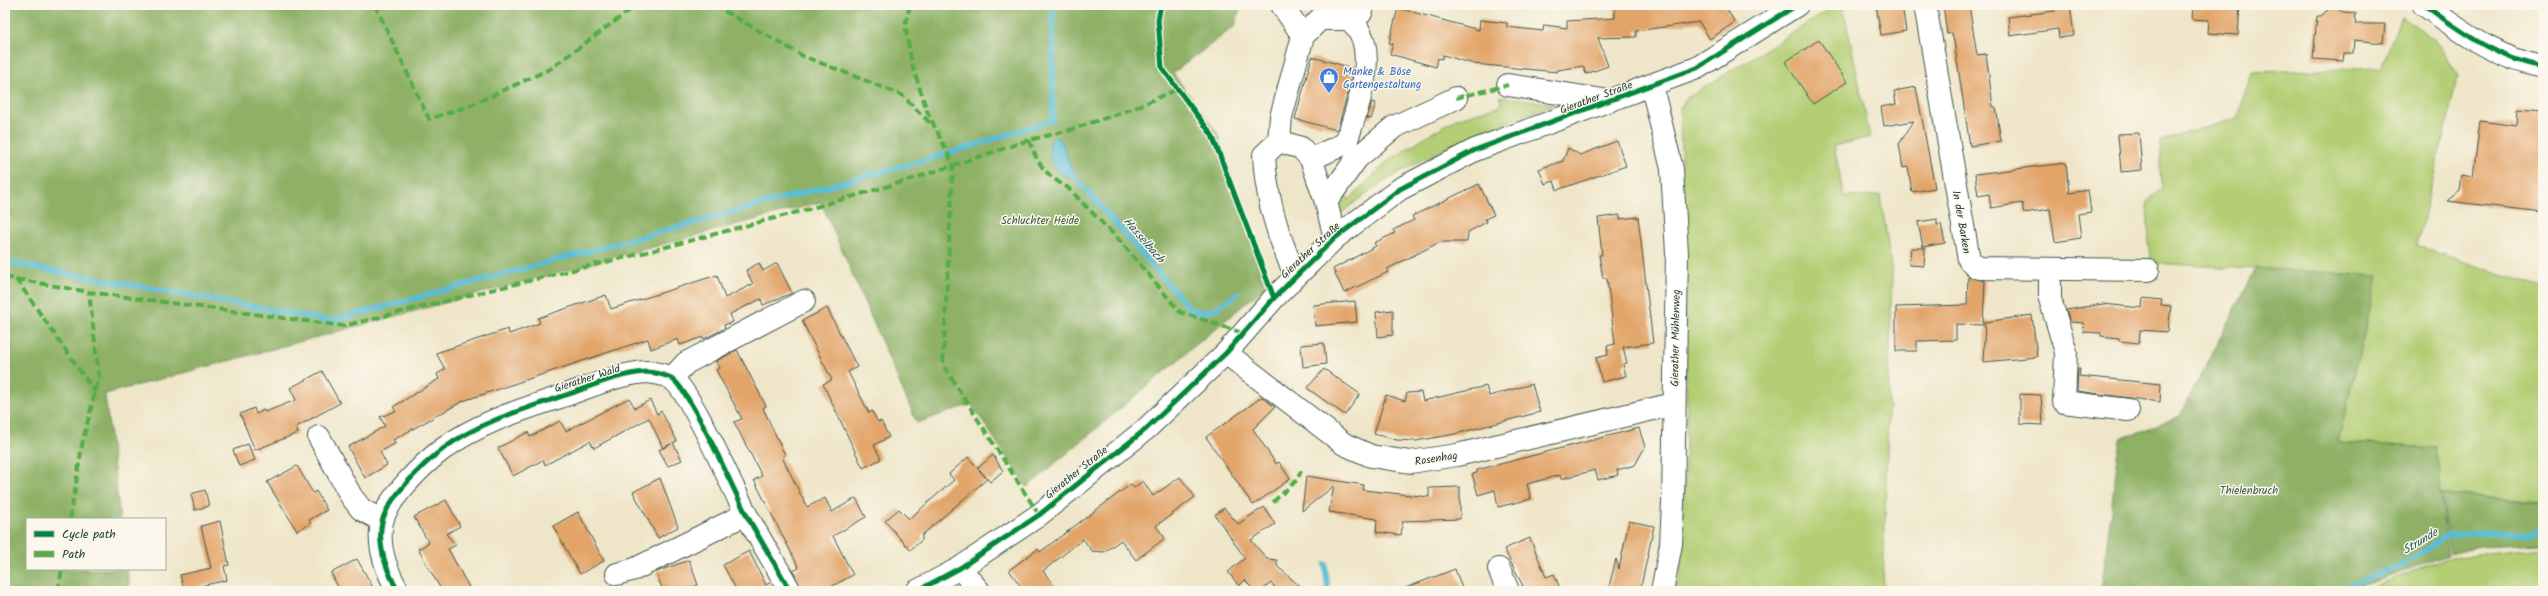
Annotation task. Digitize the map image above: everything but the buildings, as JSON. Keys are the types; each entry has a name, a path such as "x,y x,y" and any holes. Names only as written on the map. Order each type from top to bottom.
{"street":[{"path":"1282,5 1303,36"},
{"name":"Gierather Straße","path":"917,591 960,568 1039,515 1135,438 1226,353 1296,276 1335,238 1400,189 1475,150 1612,102 1697,68 1797,5"},
{"name":"In der Barken","path":"1925,5 1969,260 1978,268 2148,270"},
{"path":"2424,5 2480,45 2517,62 2543,67"},
{"path":"1279,141 1301,148 1311,159 1346,143 1366,71 1366,58 1356,12 1320,19 1303,36 1281,117 1279,141 1264,154 1266,181 1276,224 1296,276"},
{"name":"Gierather Straße","path":"1508,85 1612,102"},
{"name":"Gierather Mühlenweg","path":"1652,87 1672,169 1677,253 1671,544 1662,591"},
{"path":"1326,202 1357,158 1394,126 1456,98"},
{"name":"Gierather Straße","path":"1311,159 1326,202 1335,238"},
{"path":"2050,269 2050,299 2066,352 2064,402 2128,410"},
{"path":"790,591 746,514 686,396 672,378 686,363 804,301"},
{"name":"Rosenhag","path":"1226,353 1344,444 1371,456 1410,462 1457,455 1674,404"},
{"name":"Gierather Wald","path":"398,591 388,575 381,545 382,521 391,504 410,481 442,449 475,429 616,377 647,372 672,378"},
{"path":"319,437 351,496 361,509 382,521"},
{"path":"617,574 635,569 746,514"},
{"path":"960,568 979,591"},
{"path":"1500,569 1508,591"}],"green space":[{"name":"Schluchter Heide","path":"5,5 1241,5 1235,26 1173,73 1217,133 1265,287 1027,487 971,404 917,423 821,202 105,394 120,518 26,518 26,570 127,570 130,591 5,591"},
{"path":"1837,5 1843,5 1870,137 1834,146 1844,197 1881,196 1892,274 1883,591 1676,591 1681,566 1687,411 1680,108 1687,98"},
{"path":"2401,17 2436,41 2458,75 2417,246 2543,288 2543,502 2440,493 2436,448 2338,442 2378,276 2150,263 2147,202 2162,188 2160,141 2238,118 2251,72 2381,68"},
{"path":"1500,96 1554,104 1497,126 1442,150 1388,179 1339,215 1334,210 1338,193 1350,199 1387,162 1428,135 1456,119 1502,105"},
{"name":"Thielenbruch","path":"2256,268 2378,276 2338,442 2436,448 2448,555 2348,591 2101,591 2120,439 2180,416"},
{"path":"2442,494 2543,503 2543,543 2479,546 2450,553"},
{"path":"2543,547 2543,591 2360,591 2451,557"}],"water":[{"path":"1055,137 1061,139 1073,173 1068,177 1058,171 1052,163 1050,141"}],"waterway":[{"path":"5,262 331,321 947,154 1053,120 1053,5"},
{"name":"Hasselbach","path":"1067,168 1191,310 1198,312 1210,311 1237,294"},
{"name":"Strunde","path":"2337,591 2399,566 2445,537 2483,532 2527,534 2543,528"},
{"name":"Hasselbach","path":"1325,564 1328,591"}],"marked path":[{"path":"375,5 429,119 469,106 550,69 637,5"},
{"path":"714,5 803,56 902,95 931,124"},
{"path":"910,5 905,25 912,64 927,111 953,164 943,365 1039,515"},
{"path":"1456,98 1508,85"},
{"path":"5,277 89,292 343,326 651,251 805,210 906,181 1029,140 1070,130 1132,109 1178,89"},
{"path":"1029,140 1035,155 1047,173 1067,187 1121,242 1180,312 1243,333"},
{"path":"16,279 95,392"},
{"path":"70,518 83,440 99,377 89,292"},
{"path":"1273,502 1297,480 1301,471"},
{"path":"58,591 62,570"}],"cycle path":[{"path":"1161,5 1158,20 1162,68 1212,135 1274,298"},
{"path":"917,591 960,568 1039,515 1146,429 1226,353 1274,298 1335,238 1400,189 1475,150 1697,68 1797,5"},
{"path":"2424,5 2467,35 2495,51 2526,63 2543,67"},
{"path":"398,591 386,566 384,558 381,540 382,522 385,513 398,492 426,463 457,440 502,417 605,381 625,375 646,372 671,378 689,400 700,419 746,514 790,591"}],"place":[{"name":"Manke & Böse Gartengestaltung","path":"1329,94"}]}
